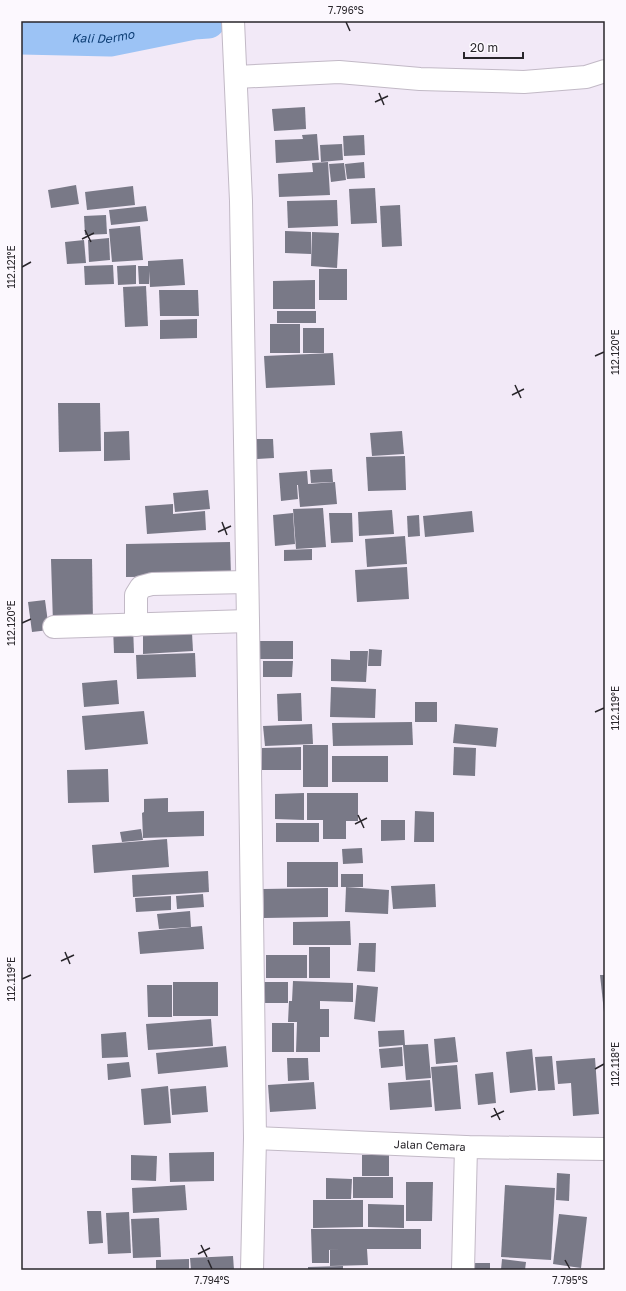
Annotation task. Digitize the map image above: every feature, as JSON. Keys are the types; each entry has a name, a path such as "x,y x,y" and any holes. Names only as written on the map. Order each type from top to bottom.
{"street":[{"path":"233,21 241,209 248,622 255,1138 252,1270"},
{"path":"236,77 339,72 420,79 524,82 586,76 605,71"},
{"path":"136,625 136,594 141,587 152,584 247,582"},
{"path":"54,628 248,622"},
{"name":"Jalan Cemara","path":"255,1138 466,1147 605,1149"},
{"path":"463,1270 466,1147"}],"building":[{"path":"305,107 306,129 274,131 272,109"},
{"path":"317,134 319,160 276,163 275,140 303,139 302,135"},
{"path":"364,135 365,155 344,156 343,136"},
{"path":"342,144 343,160 321,162 320,145"},
{"path":"328,162 330,195 279,197 278,174 313,172 312,163"},
{"path":"364,162 365,178 347,179 345,164"},
{"path":"344,163 346,180 331,182 329,164"},
{"path":"76,185 79,204 51,208 48,190"},
{"path":"133,186 135,205 87,210 85,192"},
{"path":"375,188 377,223 351,224 349,189"},
{"path":"337,200 338,226 288,228 287,201"},
{"path":"400,205 402,246 382,247 380,206"},
{"path":"146,206 148,221 111,225 109,210"},
{"path":"106,215 107,234 85,235 84,216"},
{"path":"140,226 143,260 112,262 109,229"},
{"path":"285,231 311,232 311,254 285,253"},
{"path":"312,232 339,233 337,268 311,266"},
{"path":"109,238 110,260 89,262 88,240"},
{"path":"84,240 86,263 67,264 65,242"},
{"path":"183,259 185,285 150,287 149,271 149,284 139,284 138,266 148,266 148,261"},
{"path":"113,265 114,284 85,285 84,266"},
{"path":"136,265 136,284 118,285 117,266"},
{"path":"319,269 347,269 347,300 319,300"},
{"path":"315,280 315,309 273,309 273,281"},
{"path":"146,286 148,326 125,327 123,287"},
{"path":"159,290 198,290 199,316 160,316"},
{"path":"277,311 316,311 316,323 277,323"},
{"path":"197,319 197,338 160,339 160,320"},
{"path":"270,324 300,324 300,353 270,353"},
{"path":"303,328 324,328 324,353 303,353"},
{"path":"333,353 335,385 266,388 264,356"},
{"path":"58,403 100,403 101,451 59,452"},
{"path":"129,431 130,460 104,461 104,432"},
{"path":"402,431 404,454 372,456 370,433"},
{"path":"256,439 273,439 274,458 257,459"},
{"path":"405,456 406,490 368,491 366,457"},
{"path":"332,469 333,482 311,483 310,470"},
{"path":"307,471 308,484 335,482 337,504 300,507 298,485 298,499 281,501 279,473"},
{"path":"208,490 210,509 175,512 173,493"},
{"path":"173,504 173,514 205,511 206,530 147,534 145,506"},
{"path":"323,508 326,547 296,549 293,509"},
{"path":"392,510 394,534 359,536 358,512"},
{"path":"472,511 474,532 425,537 423,516"},
{"path":"293,513 295,544 275,546 273,515"},
{"path":"329,513 352,513 353,542 331,543"},
{"path":"419,515 420,536 408,537 407,516"},
{"path":"405,536 407,564 367,567 365,539"},
{"path":"230,542 231,576 126,577 126,544"},
{"path":"312,549 312,560 284,561 284,550"},
{"path":"51,559 92,559 93,623 53,624"},
{"path":"407,567 409,599 357,602 355,570"},
{"path":"45,600 49,630 32,632 28,602"},
{"path":"133,626 134,653 114,653 113,627"},
{"path":"192,633 193,651 143,654 143,635"},
{"path":"257,641 293,641 293,659 257,659"},
{"path":"369,649 382,650 381,666 368,666"},
{"path":"350,651 368,651 366,682 331,681 331,659 350,660"},
{"path":"195,653 196,677 137,679 136,655"},
{"path":"263,661 293,661 292,677 263,677"},
{"path":"117,680 119,704 84,707 82,683"},
{"path":"331,687 376,689 375,718 330,717"},
{"path":"301,693 302,721 278,721 277,694"},
{"path":"415,702 437,702 437,722 415,722"},
{"path":"144,711 148,744 85,750 82,716"},
{"path":"412,722 413,745 333,746 332,723"},
{"path":"312,724 313,744 265,746 263,726"},
{"path":"455,724 498,728 496,747 453,743"},
{"path":"303,745 328,745 328,787 303,787"},
{"path":"301,747 301,770 262,770 262,748"},
{"path":"454,747 476,748 475,776 453,775"},
{"path":"332,756 388,756 388,782 332,782"},
{"path":"108,769 109,802 68,803 67,770"},
{"path":"304,793 304,820 275,819 275,794"},
{"path":"307,793 358,793 358,821 346,821 346,839 323,839 323,820 307,820"},
{"path":"168,798 168,812 204,811 204,836 143,838 142,813 144,812 144,799"},
{"path":"415,811 434,812 434,842 414,842"},
{"path":"381,820 405,820 405,840 381,841"},
{"path":"276,823 319,823 319,842 276,842"},
{"path":"141,829 143,840 122,842 120,832"},
{"path":"167,839 169,867 94,873 92,845"},
{"path":"362,848 363,863 343,864 342,849"},
{"path":"287,862 338,862 338,887 287,887"},
{"path":"208,871 209,892 133,897 132,875"},
{"path":"341,874 363,874 363,887 341,887"},
{"path":"435,884 436,907 393,909 391,886"},
{"path":"346,887 389,890 388,914 345,912"},
{"path":"328,888 328,917 264,918 263,889"},
{"path":"203,894 204,907 177,909 176,896"},
{"path":"171,896 171,910 136,912 135,898"},
{"path":"190,911 191,927 159,929 157,914"},
{"path":"350,921 351,945 293,945 293,922"},
{"path":"202,926 204,949 140,954 138,932"},
{"path":"359,943 376,943 375,972 357,971"},
{"path":"309,947 330,947 330,978 309,978"},
{"path":"266,955 307,955 307,978 266,978"},
{"path":"600,975 605,975 605,1012 604,1012"},
{"path":"293,981 353,983 353,1002 320,1001 320,1009 329,1009 329,1037 320,1037 320,1052 296,1052 297,1022 288,1022 289,1001 292,1001"},
{"path":"173,982 218,982 218,1016 173,1016"},
{"path":"260,982 288,982 288,1003 260,1003"},
{"path":"147,985 172,985 172,1017 148,1017"},
{"path":"357,985 378,987 375,1022 354,1019"},
{"path":"211,1019 213,1046 148,1050 146,1024"},
{"path":"272,1023 294,1023 294,1052 272,1052"},
{"path":"404,1030 405,1045 428,1044 431,1078 406,1080 403,1045 379,1047 378,1031"},
{"path":"126,1032 128,1057 102,1058 101,1034"},
{"path":"455,1037 458,1062 436,1064 434,1039"},
{"path":"226,1046 228,1067 158,1074 156,1053"},
{"path":"402,1047 403,1066 381,1068 379,1049"},
{"path":"532,1049 536,1090 510,1093 506,1052"},
{"path":"552,1056 555,1090 538,1091 535,1057"},
{"path":"287,1058 308,1058 309,1080 288,1081"},
{"path":"595,1058 599,1114 573,1116 571,1083 558,1084 556,1061"},
{"path":"129,1062 131,1077 108,1080 107,1064"},
{"path":"457,1065 461,1109 435,1111 431,1067"},
{"path":"493,1072 496,1103 478,1105 475,1074"},
{"path":"430,1080 432,1107 390,1110 388,1083"},
{"path":"314,1082 316,1109 270,1112 268,1085"},
{"path":"168,1086 171,1123 144,1125 141,1089"},
{"path":"206,1086 208,1112 172,1115 170,1089"},
{"path":"214,1152 214,1181 170,1182 169,1153"},
{"path":"131,1155 157,1156 156,1181 131,1180"},
{"path":"362,1155 389,1155 389,1176 362,1176"},
{"path":"557,1173 570,1174 569,1201 556,1200"},
{"path":"353,1177 393,1177 393,1198 353,1198"},
{"path":"326,1178 352,1179 351,1199 326,1199"},
{"path":"406,1182 433,1182 432,1221 406,1221"},
{"path":"185,1185 187,1210 133,1213 132,1188"},
{"path":"505,1185 555,1188 551,1260 501,1257"},
{"path":"313,1200 363,1200 363,1227 313,1228"},
{"path":"368,1204 404,1205 404,1228 368,1227"},
{"path":"87,1211 101,1211 103,1243 89,1244"},
{"path":"129,1212 131,1253 108,1254 106,1213"},
{"path":"559,1214 587,1217 581,1268 553,1264"},
{"path":"159,1218 161,1257 133,1258 131,1219"},
{"path":"311,1229 421,1229 421,1249 367,1249 368,1265 330,1266 330,1250 343,1249 329,1250 329,1263 312,1263"},
{"path":"233,1256 234,1270 191,1270 190,1258"},
{"path":"189,1259 189,1270 156,1270 156,1260"},
{"path":"502,1259 526,1262 525,1270 501,1270"},
{"path":"471,1263 490,1263 490,1270 471,1270"},
{"path":"343,1266 343,1270 308,1270 308,1267"}],"waterway":[{"name":"Kali Dermo","path":"21,37 110,39 194,22 208,21"}]}
